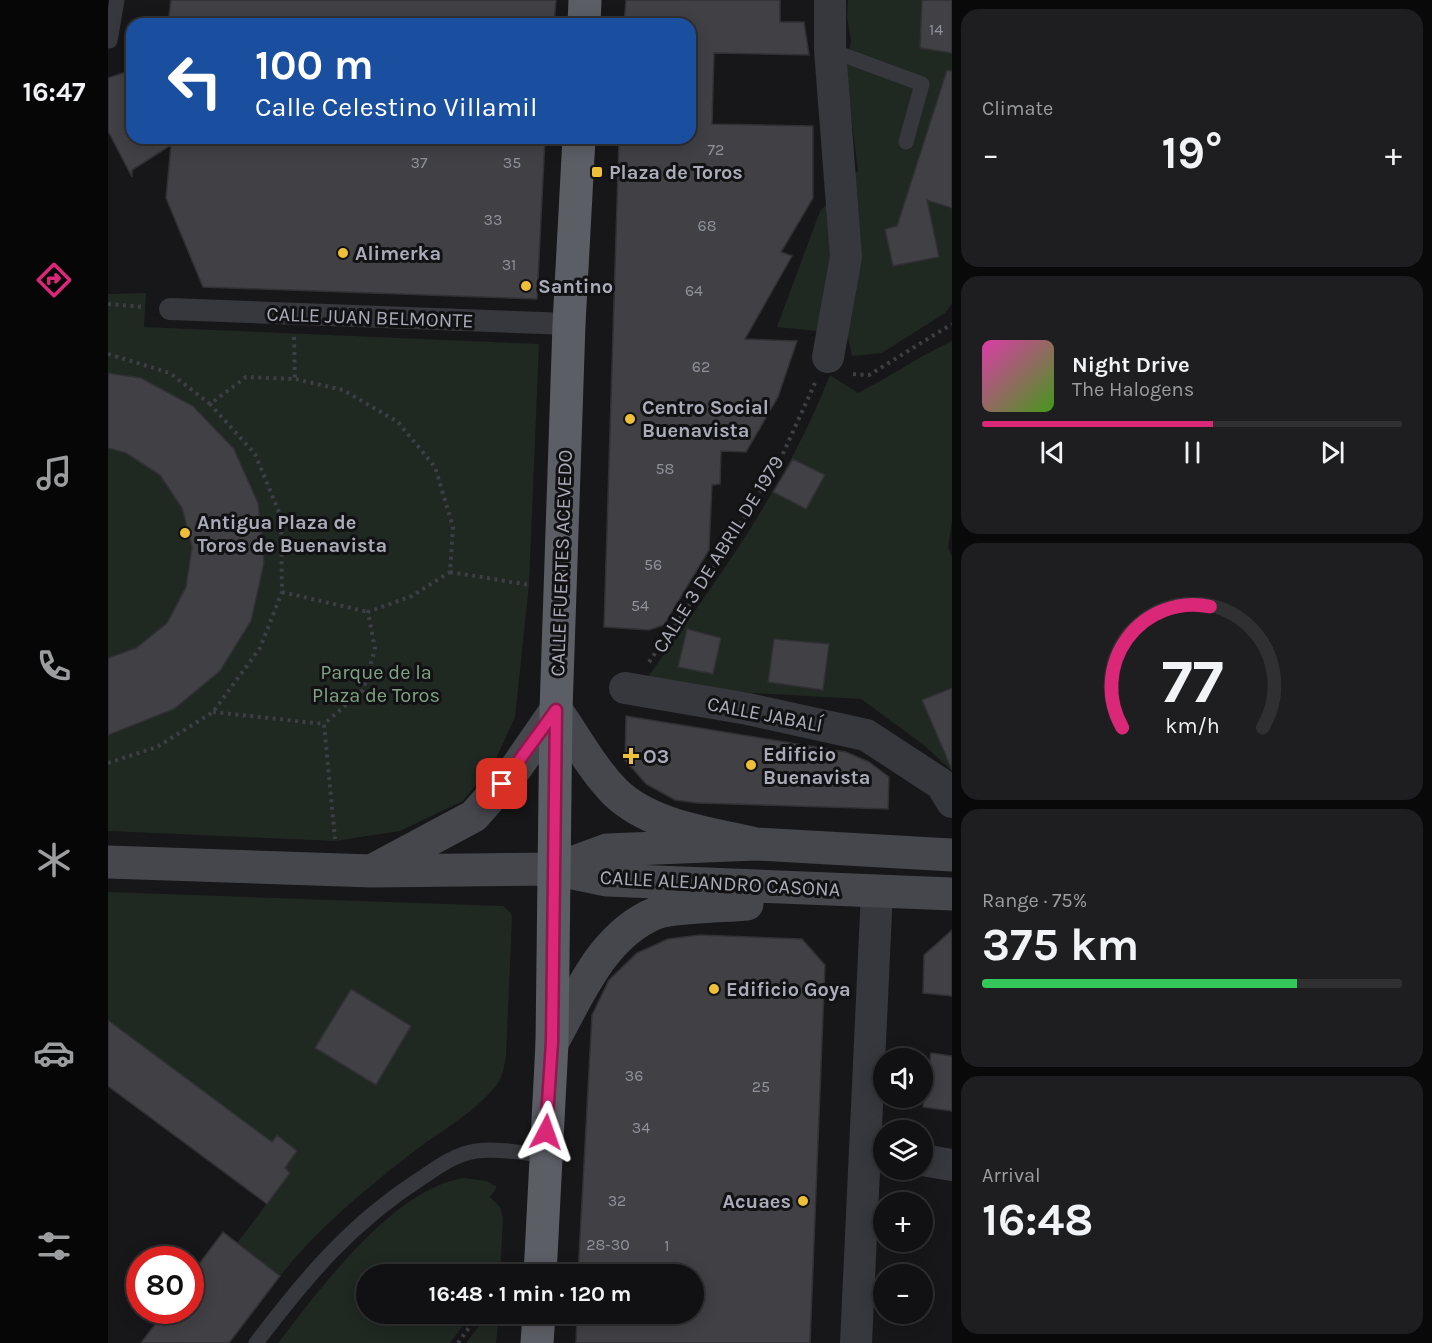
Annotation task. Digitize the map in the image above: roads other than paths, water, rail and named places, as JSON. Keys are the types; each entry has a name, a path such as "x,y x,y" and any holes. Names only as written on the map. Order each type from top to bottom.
{"highway":[{"path":"584,18 585,0"},
{"name":"CALLE FUERTES ACEVEDO","path":"540,1264 544,1155 552,1042 556,710 569,324 579,144"},
{"path":"537,1343 538,1324"}],"main road":[{"name":"CALLE ALEJANDRO CASONA","path":"556,710 615,791 629,803 664,822 756,844"},
{"path":"372,872 474,816 516,768 556,710"},
{"name":"CALLE ALEJANDRO CASONA","path":"554,869 607,850 756,844 952,855"},
{"path":"108,862 372,872 554,869"},
{"name":"CALLE ALEJANDRO CASONA","path":"554,869 607,880 952,894"},
{"name":"CALLE ALEJANDRO CASONA","path":"552,1042 604,952 628,930 657,912 877,891"}],"street":[{"path":"826,19 846,257 828,357"},
{"name":"CALLE JUAN BELMONTE","path":"170,309 569,324"},
{"name":"CALLE JABALÍ","path":"626,688 747,709 866,735 941,784 952,802"},
{"path":"875,1120 877,891"},
{"path":"933,1162 952,1165"},
{"path":"856,1343 873,1173"}],"lane":[{"path":"110,41 117,0"},
{"path":"826,19 922,84 906,142"},
{"path":"256,1343 328,1254 368,1215 404,1189 443,1164 475,1151 544,1155"}],"place":[{"name":"Plaza de Toros","path":"597,172"},
{"name":"Alimerka","path":"343,253"},
{"name":"Santino","path":"526,286"},
{"name":"Centro Social Buenavista","path":"630,419"},
{"name":"Antigua Plaza de Toros de Buenavista","path":"185,533"},
{"name":"O3","path":"631,756"},
{"name":"Edificio Buenavista","path":"751,765"},
{"name":"Edificio Goya","path":"714,989"},
{"name":"Acuaes","path":"803,1201"}],"park label":[{"name":"Parque de la Plaza de Toros","path":"376,684"}]}
